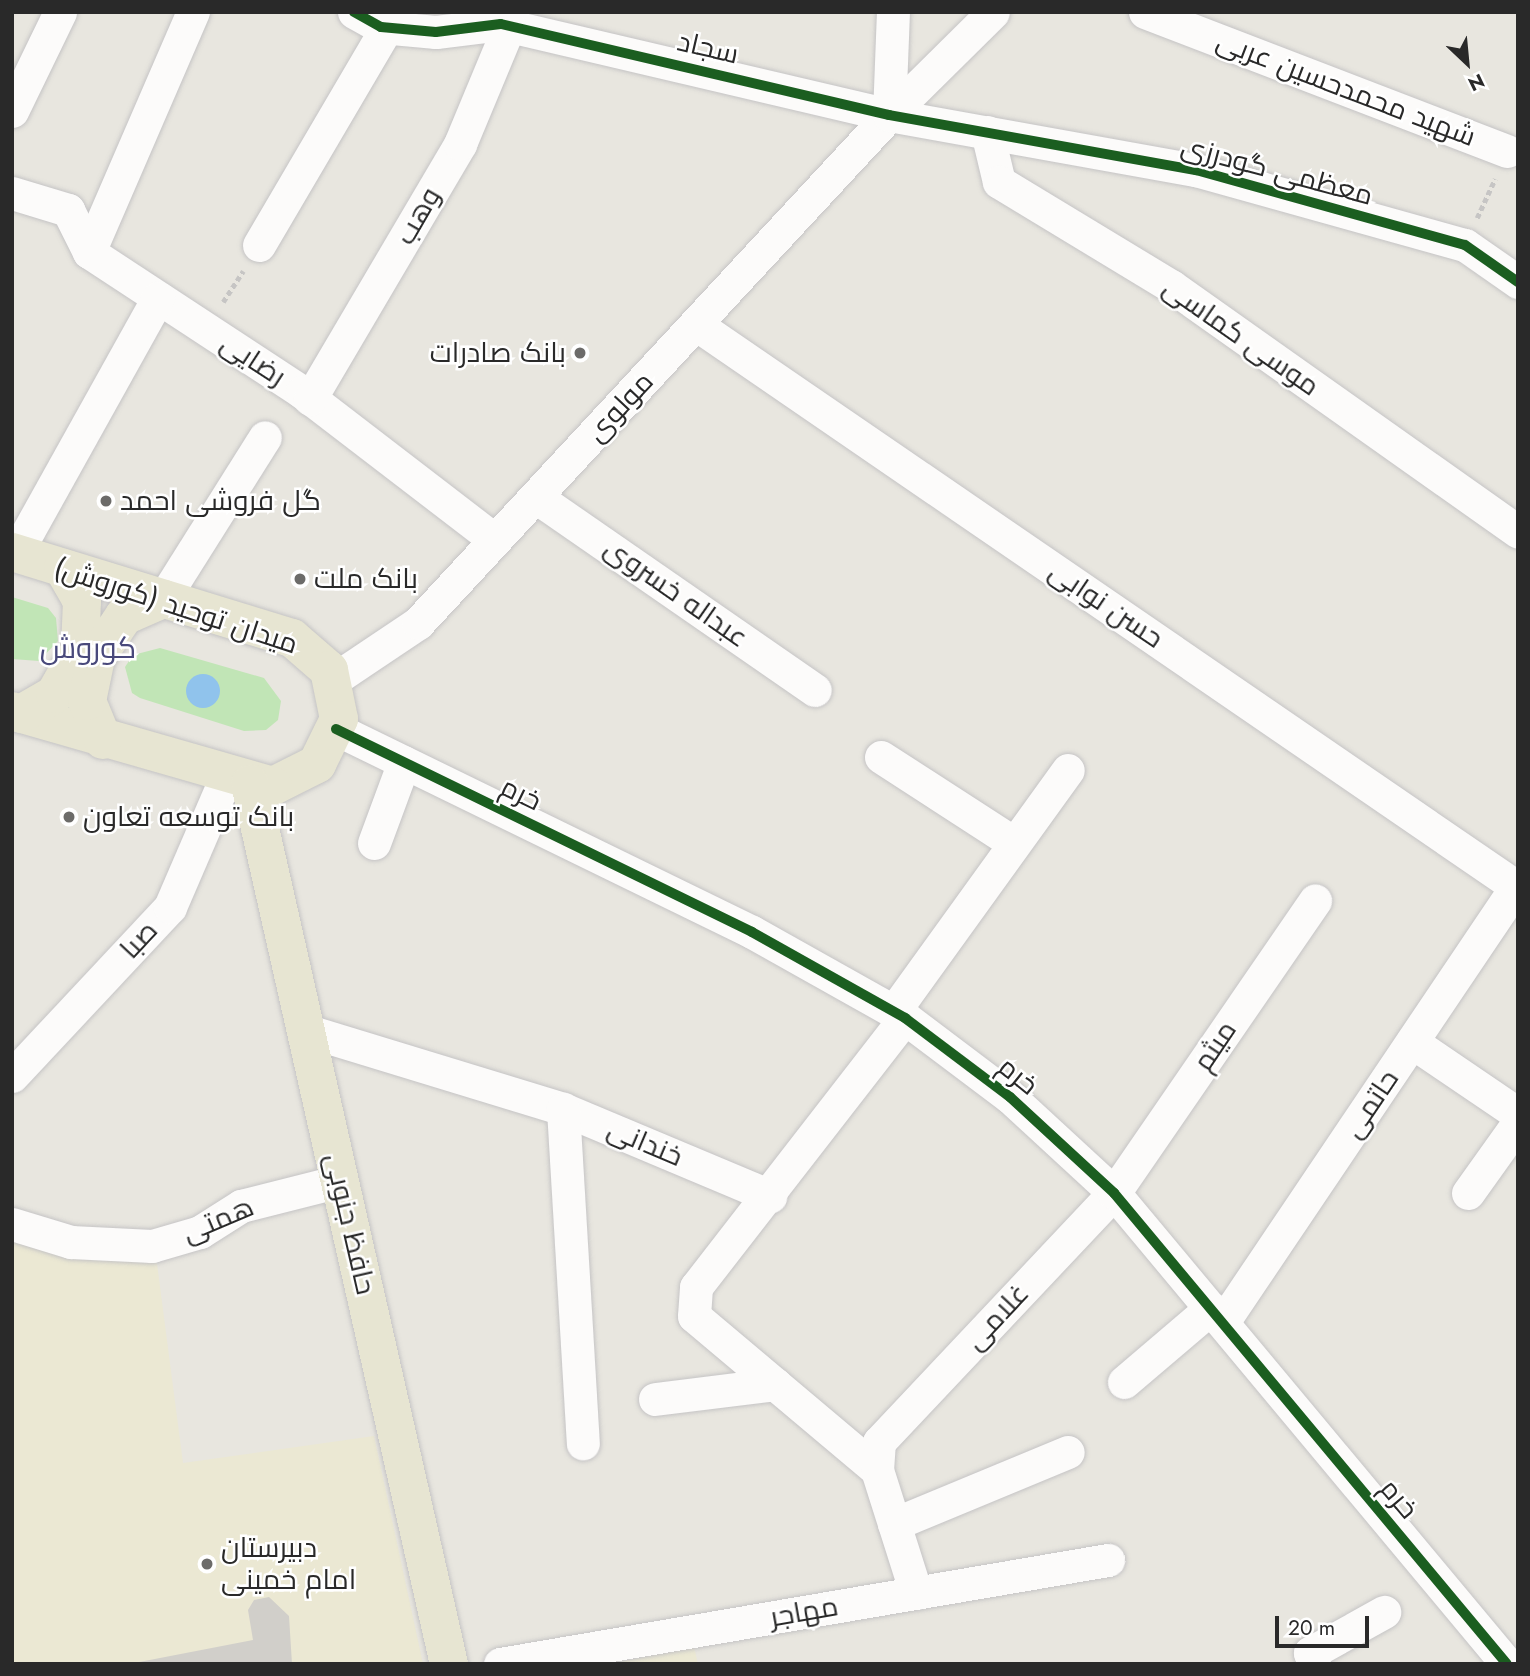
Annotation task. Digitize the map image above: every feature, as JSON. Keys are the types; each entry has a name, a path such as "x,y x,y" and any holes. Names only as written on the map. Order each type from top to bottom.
{"main road":[{"name":"میدان توحید (کوروش)","path":"14,553 292,638 313,652 333,680"},
{"path":"17,713 55,694 80,650 82,601 63,568"},
{"path":"103,740 88,701 96,658 124,616 163,599"},
{"path":"17,713 238,781 296,778 317,764 336,729 333,680"},
{"name":"حافظ جنوبی","path":"238,781 305,1030 449,1664"}],"street":[{"path":"12,111 60,12"},
{"path":"89,252 193,12"},
{"name":"سجاد","path":"354,12 387,27 436,32 503,21 889,115"},
{"path":"889,115 893,12"},
{"name":"مولوی","path":"333,680 418,623 889,115 993,12"},
{"name":"شهید محمدحسین عربی","path":"1145,12 1507,151"},
{"name":"وهب","path":"310,399 460,144 503,21"},
{"path":"259,245 387,27"},
{"name":"معظمی گودرزی","path":"889,115 1196,170 1465,245 1518,282"},
{"name":"موسی کماسی","path":"987,132 999,182 1171,286 1518,532"},
{"name":"رضایی","path":"12,193 68,210 89,252 310,399 495,540"},
{"path":"14,553 158,298"},
{"name":"حسن نوابی","path":"697,325 1517,886"},
{"path":"163,599 265,437"},
{"name":"عبداله خسروی","path":"536,497 815,690"},
{"name":"خرم","path":"336,729 752,932 899,1015 1010,1097 1114,1193 1507,1664"},
{"path":"881,757 1014,843"},
{"path":"374,843 404,762"},
{"path":"916,1592 894,1524 878,1456 775,1384 694,1315 696,1287 770,1196 899,1015 1014,843 1068,770"},
{"name":"صبا","path":"12,1076 170,907 238,781"},
{"name":"حاتمی","path":"1124,1382 1217,1315 1412,1042 1517,886"},
{"name":"میثم","path":"1114,1193 1315,900"},
{"name":"خندانی","path":"305,1030 563,1109 770,1196"},
{"path":"1412,1042 1518,1114"},
{"path":"563,1109 583,1443"},
{"path":"1468,1193 1518,1124"},
{"name":"همتی","path":"12,1224 71,1242 152,1246 200,1232 241,1206 340,1181"},
{"name":"غلامی","path":"878,1456 1114,1193"},
{"path":"655,1399 775,1384"},
{"path":"894,1524 1068,1451"},
{"name":"مهاجر","path":"500,1664 1108,1560"},
{"path":"1314,1664 1310,1653 1384,1612"}],"path":[{"path":"1465,245 1507,151"},
{"path":"206,329 259,245"}],"shaded area":[{"name":"دبیرستان امام خمینی","path":"12,1238 156,1256 183,1463 374,1436 423,1664 12,1664"},
{"path":"694,1647 698,1664 610,1664"}],"green space":[{"path":"12,597 48,608 56,618 58,641 39,661 12,659"},
{"path":"160,648 264,678 281,701 278,720 266,730 244,731 140,698 132,693 125,667 133,655"}],"water":[{"path":"203,674 215,679 220,691 215,703 203,708 191,703 186,691 191,679"}],"building":[{"path":"269,1597 289,1616 292,1664 129,1664 253,1640 248,1610 254,1600"}],"cycle path":[{"path":"354,12 381,27 436,32 501,24 889,115 1196,170 1465,245 1518,282"},
{"path":"336,729 752,932 905,1018 1010,1097 1114,1193 1507,1664"}],"place":[{"name":"بانک صادرات","path":"580,353"},
{"name":"گل فروشی احمد","path":"106,501"},
{"name":"بانک ملت","path":"300,579"},
{"name":"بانک توسعه تعاون","path":"69,817"},
{"name":"دبیرستان امام خمینی","path":"207,1564"}],"district":[{"name":"کوروش","path":"88,648"}]}
